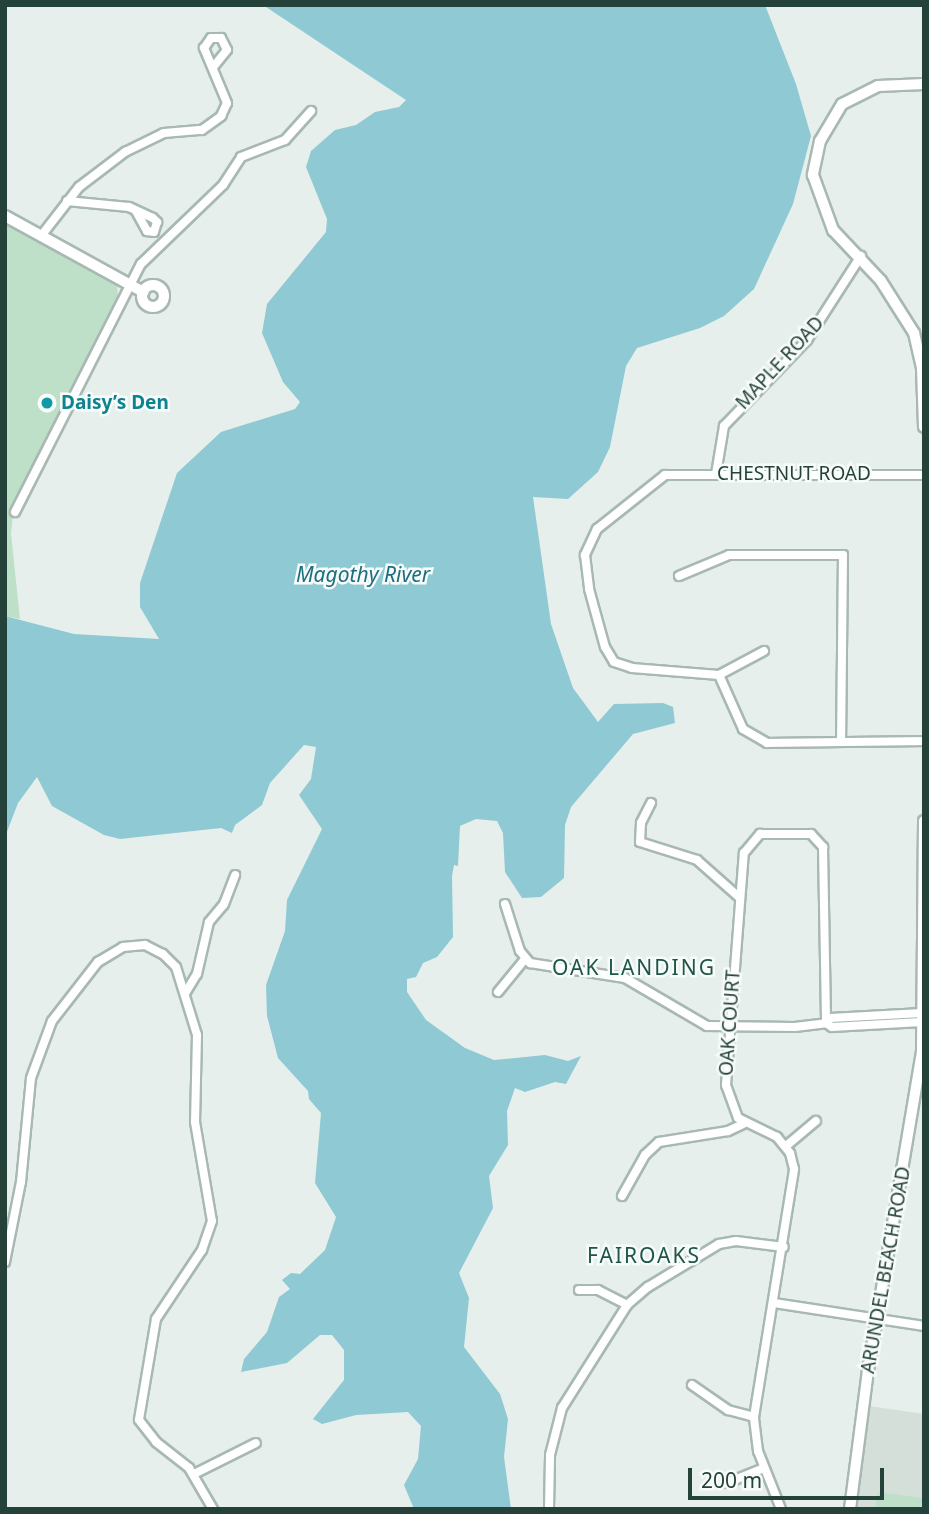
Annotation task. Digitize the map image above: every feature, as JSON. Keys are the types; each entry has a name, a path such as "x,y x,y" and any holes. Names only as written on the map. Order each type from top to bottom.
{"street":[{"path":"41,236 67,201 96,172 143,140 164,133 196,133 214,124 227,103 214,66"},
{"path":"924,84 878,86 854,95 833,115 820,141 814,175 820,204 833,230 861,256 899,305 914,333 922,369 924,428"},
{"path":"15,512 124,302 128,284 149,254 223,185 241,157 285,140 311,111"},
{"path":"67,201 122,205 135,211"},
{"path":"5,216 143,292"},
{"name":"MAPLE ROAD","path":"716,474 724,426 807,340 861,256"},
{"name":"CHESTNUT ROAD","path":"719,674 632,668 614,662 590,595 585,562 590,536 664,476 924,475"},
{"path":"678,576 729,555 842,555 841,742"},
{"path":"764,651 719,674 740,724 754,738 767,743 924,741"},
{"path":"652,803 641,823 640,842 697,860 740,898"},
{"name":"ARUNDEL BEACH ROAD","path":"850,1509 877,1318 920,1065 924,821"},
{"name":"OAK COURT","path":"743,1124 726,1095 744,853 754,837 804,833 820,841 826,859 826,1023"},
{"path":"186,992 197,974 209,922 224,904 235,874"},
{"path":"505,904 525,958 538,967 625,978 694,1021 730,1028 826,1023 832,1027 922,1017"},
{"path":"5,1262 21,1182 31,1078 52,1021 97,962 123,947 145,945 163,954 177,967 197,1035 195,1122 212,1221 202,1250 156,1319 139,1412 149,1435 194,1474 214,1509"},
{"path":"498,992 525,958"},
{"path":"786,1146 816,1121"},
{"path":"622,1196 645,1155 659,1142 728,1131 743,1124 769,1132 786,1146 794,1182 754,1417 755,1444 781,1509"},
{"path":"549,1509 550,1455 559,1416 573,1387 627,1305 648,1287 719,1244 736,1241 784,1247"},
{"path":"579,1290 598,1290 627,1305"},
{"path":"774,1303 924,1326"},
{"path":"692,1385 728,1410 754,1417"},
{"path":"194,1474 256,1444"},
{"path":"727,1483 764,1468"}],"shaded area":[{"path":"869,1406 924,1414 924,1509 857,1509"}],"green space":[{"path":"5,221 117,286 119,304 14,503 11,534 20,619 5,616"},
{"path":"878,1492 924,1498 924,1509 875,1509"}],"water":[{"name":"Magothy River","path":"263,5 765,5 796,84 811,136 793,204 754,289 724,316 700,328 637,348 626,366 610,447 598,472 568,499 533,497 551,624 573,688 598,722 614,704 663,703 673,707 675,723 633,734 571,807 565,825 564,878 541,897 522,898 505,872 503,833 497,821 476,819 460,826 458,866 454,865 452,876 453,937 437,957 423,963 416,977 407,979 407,992 426,1020 465,1048 494,1060 545,1055 568,1061 581,1056 566,1084 555,1082 525,1092 515,1088 507,1111 508,1145 489,1176 493,1208 459,1273 469,1298 464,1347 500,1394 508,1419 504,1457 511,1509 414,1509 404,1485 418,1459 421,1426 408,1412 356,1415 322,1424 313,1419 344,1380 344,1350 332,1335 320,1335 287,1363 241,1372 244,1359 267,1332 279,1297 290,1289 282,1280 291,1273 300,1274 325,1250 336,1217 315,1183 321,1113 309,1099 308,1091 278,1058 267,1016 266,985 285,931 287,900 322,829 299,795 311,779 316,747 304,745 270,783 262,805 235,825 232,833 221,828 120,839 104,835 52,806 37,777 18,803 5,837 5,616 74,634 159,639 140,607 140,583 177,473 221,432 295,409 300,402 283,382 262,333 267,304 326,232 327,219 306,167 311,151 335,130 356,125 375,112 399,107 406,100"}],"place":[{"name":"Daisy’s Den","path":"47,403"}],"district":[{"name":"OAK LANDING","path":"634,967"},
{"name":"FAIROAKS","path":"644,1255"}]}
